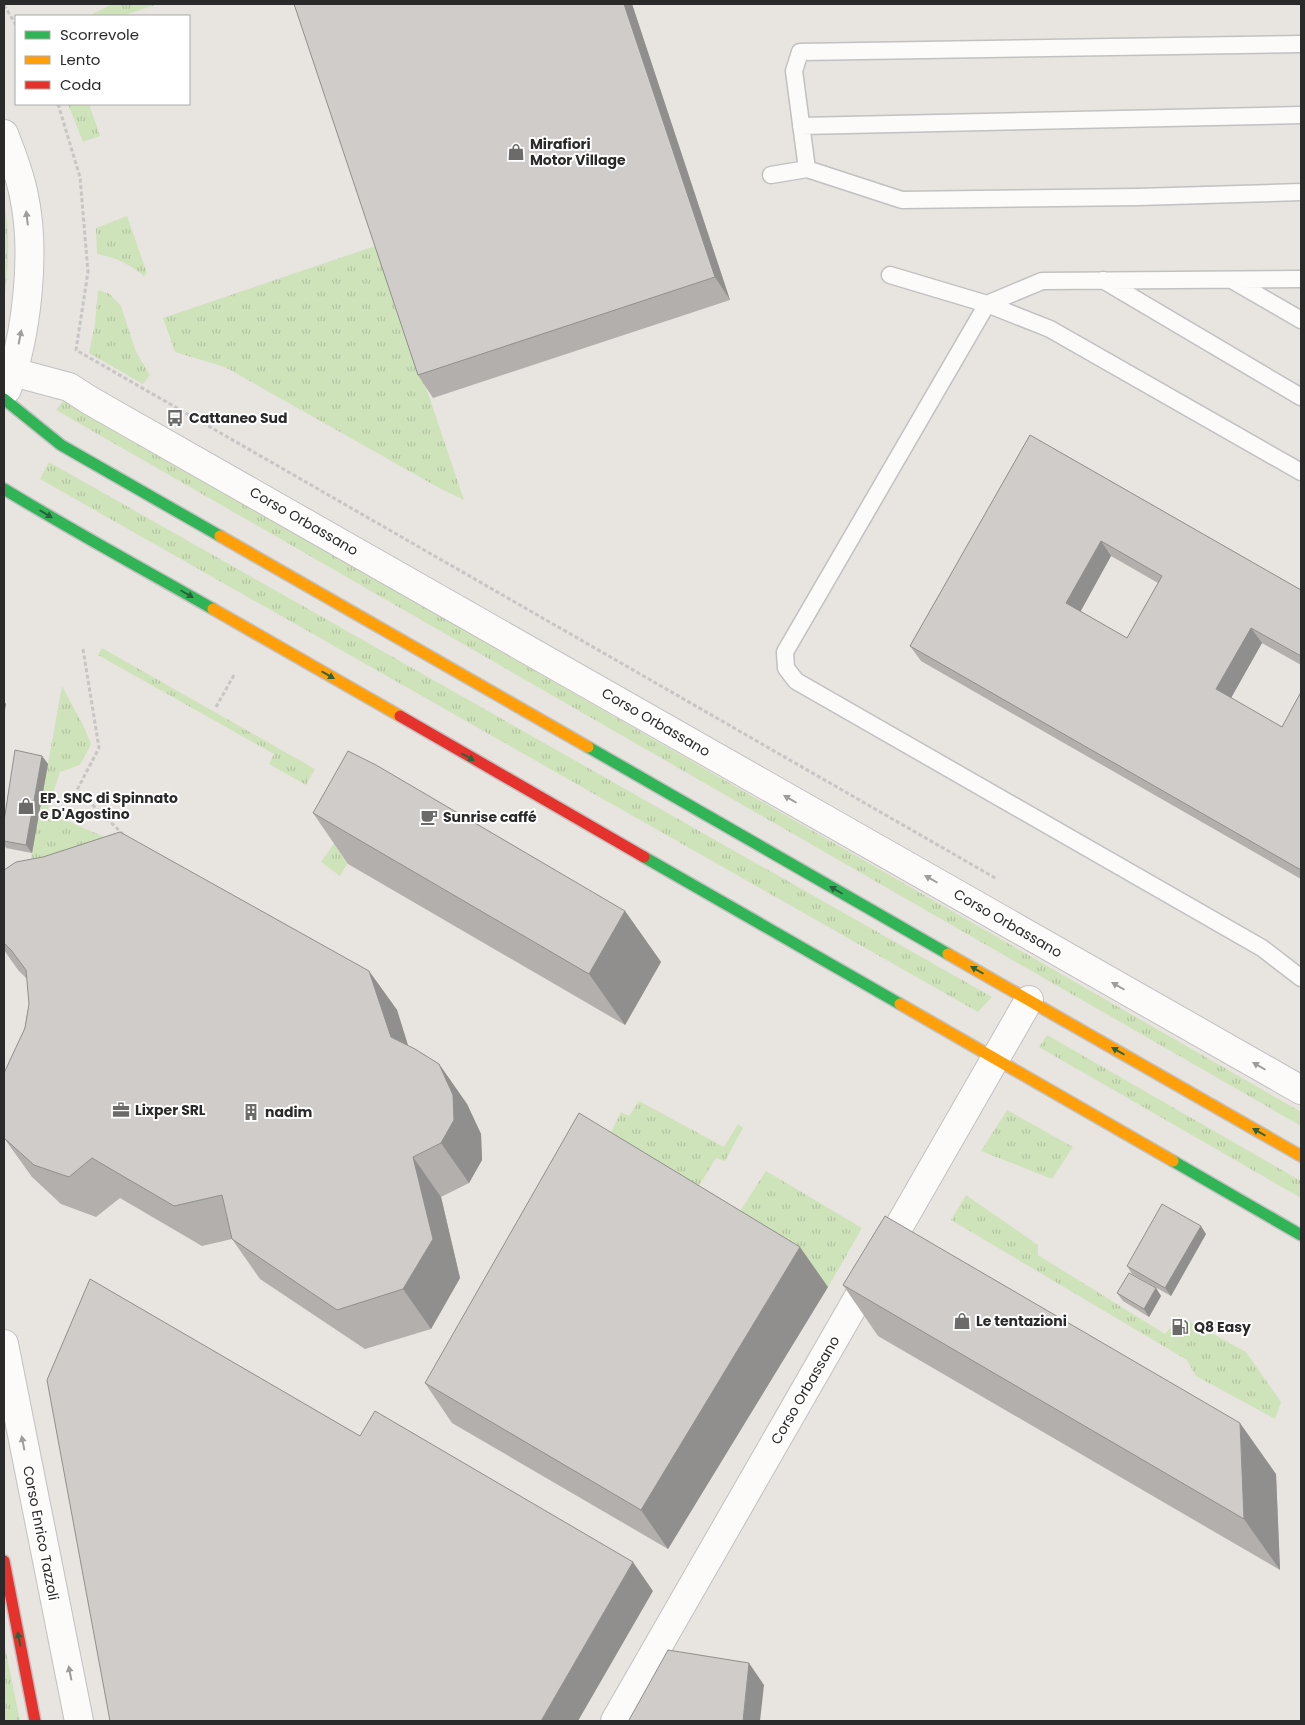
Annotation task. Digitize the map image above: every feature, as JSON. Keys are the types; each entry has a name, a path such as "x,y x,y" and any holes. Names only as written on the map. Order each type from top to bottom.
{"main road":[{"path":"4,398 61,445 1301,1156"},
{"path":"4,489 77,533 114,552 1301,1235"},
{"path":"4,1561 35,1721"}],"street":[{"path":"4,134 18,171 29,233 25,313 8,372 4,398"},
{"name":"Corso Orbassano","path":"8,372 69,387 1301,1090"},
{"name":"Corso Orbassano","path":"615,1721 1029,1000"},
{"name":"Corso Enrico Tazzoli","path":"4,1344 79,1721"}],"lane":[{"path":"807,169 794,70 800,52 1301,44"},
{"path":"802,126 1301,115"},
{"path":"771,175 807,169 902,200 1301,192"},
{"path":"890,275 987,304 1050,329 1301,472"},
{"path":"1301,278 1042,281 987,304 785,652 786,668 796,681 1262,948 1301,978"},
{"path":"1230,279 1301,320"},
{"path":"1103,280 1301,397"}],"path":[{"path":"4,5 15,23"},
{"path":"58,105 80,177 88,272 76,350 999,880"},
{"path":"83,649 99,748 77,790 126,835 130,842"},
{"path":"216,706 234,675"}],"green space":[{"path":"112,4 158,4 125,15 91,15"},
{"path":"68,105 89,105 100,136 83,142"},
{"path":"4,202 8,239 8,265 4,303"},
{"path":"127,216 147,273 144,276 122,262 97,254 96,228"},
{"path":"378,245 464,500 441,489 225,367 175,352 163,318"},
{"path":"98,290 110,294 121,306 136,352 150,375 143,384 89,353 95,324"},
{"path":"64,400 1301,1112 1301,1126 56,410"},
{"path":"49,462 992,997 978,1012 40,479"},
{"path":"102,648 315,769 306,785 269,764 274,754 98,655"},
{"path":"62,686 91,744 80,765 60,772 47,812 116,842 20,918"},
{"path":"384,802 340,876 321,862 360,805"},
{"path":"1047,1035 1301,1181 1301,1198 1039,1047"},
{"path":"639,1101 724,1147 738,1124 743,1128 725,1161 716,1158 689,1202 602,1151 621,1112 629,1116"},
{"path":"1007,1110 1073,1147 1052,1179 981,1151"},
{"path":"766,1171 862,1228 828,1287 730,1227"},
{"path":"966,1195 1038,1245 1038,1255 1165,1334 1180,1316 1246,1352 1281,1402 1275,1419 1196,1376 1187,1360 951,1220"},
{"path":"4,1642 20,1721 4,1721"}],"building":[{"name":"Mirafiori Motor Village","path":"294,4 624,4 715,277 418,375"},
{"path":"1030,435 1301,590 1301,656 1251,628 1216,689 1282,727 1301,692 1301,870 910,646","holes":["1101,541 1162,576 1127,638 1066,603"]},
{"name":"EP. SNC di Spinnato e D'Agostino","path":"15,750 42,756 26,845 4,841 4,821"},
{"path":"348,751 376,765 625,911 589,974 313,813"},
{"name":"nadim","path":"120,832 369,971 391,1037 439,1064 453,1095 454,1120 441,1143 413,1157 433,1239 403,1289 337,1310 232,1239 222,1195 174,1206 92,1158 69,1177 34,1165 4,1138 4,1073 25,1028 29,1004 26,970 4,943 4,870 16,862 43,857"},
{"path":"579,1113 800,1247 641,1510 425,1383"},
{"path":"1162,1204 1201,1226 1165,1288 1127,1266"},
{"path":"885,1216 1240,1423 1244,1519 843,1285"},
{"path":"1129,1273 1156,1288 1144,1309 1117,1293"},
{"path":"90,1279 360,1436 375,1411 633,1562 541,1721 110,1721 47,1380"},
{"path":"668,1650 749,1663 743,1721 629,1721"}],"traffic: fast":[{"path":"4,399 61,445 220,536"},
{"path":"4,489 213,609"},
{"path":"588,747 948,954"},
{"path":"644,857 900,1004"},
{"path":"1173,1161 1301,1235"}],"traffic: slow":[{"path":"220,536 588,747"},
{"path":"213,609 400,716"},
{"path":"948,954 1301,1156"},
{"path":"900,1004 1173,1161"}],"traffic: jam":[{"path":"400,716 644,857"},
{"path":"4,1561 35,1721"}],"place":[{"name":"Mirafiori Motor Village","path":"516,152"},
{"name":"Cattaneo Sud","path":"175,418"},
{"name":"EP. SNC di Spinnato e D'Agostino","path":"26,806"},
{"name":"Sunrise caffé","path":"429,817"},
{"name":"Lixper SRL","path":"121,1110"},
{"name":"nadim","path":"251,1112"},
{"name":"Le tentazioni","path":"962,1321"},
{"name":"Q8 Easy","path":"1180,1327"}]}
